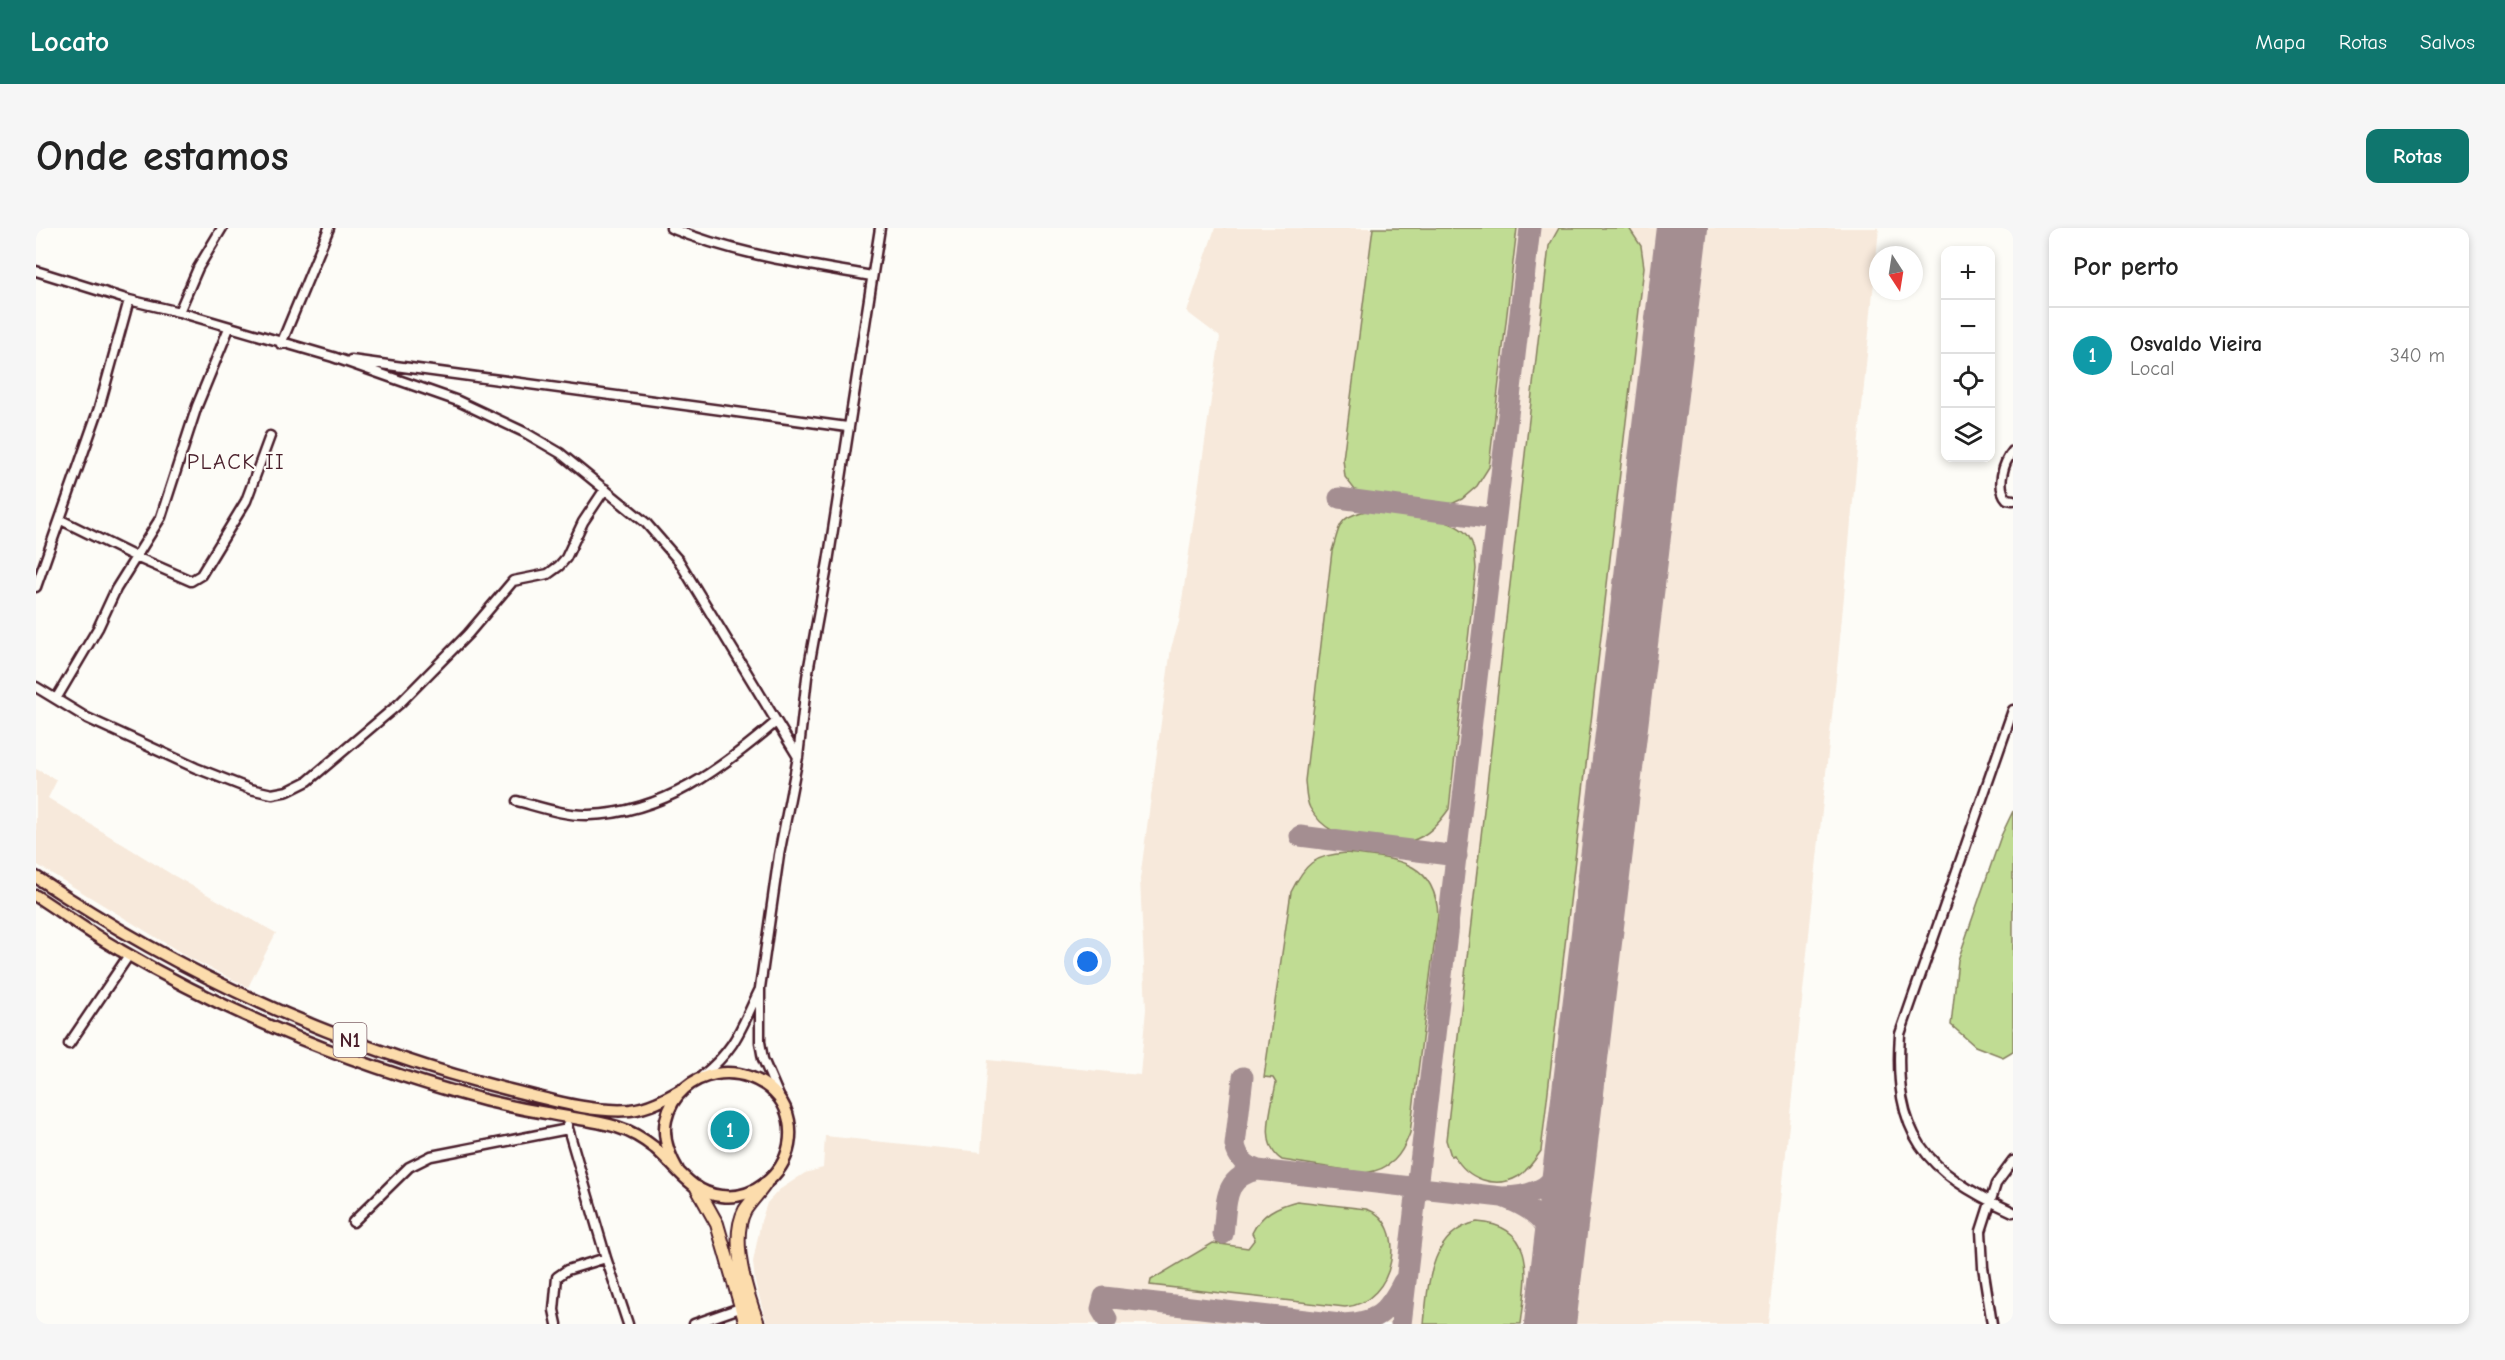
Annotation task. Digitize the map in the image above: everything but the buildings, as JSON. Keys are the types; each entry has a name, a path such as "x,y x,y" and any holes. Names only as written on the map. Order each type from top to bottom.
{"highway":[{"path":"758,1324 747,1291 739,1236 745,1211 765,1184"},
{"path":"697,1188 717,1224 746,1324"}],"main road":[{"name":"N1","path":"36,877 123,934 281,1013 338,1036 434,1068 555,1101 613,1110 631,1110 648,1106 689,1085"},
{"name":"N1","path":"36,896 129,956 250,1018 404,1077 497,1103 618,1128 656,1149 679,1173"},
{"path":"722,1072 736,1072 756,1078 766,1084 780,1099 787,1113 790,1138 782,1164 765,1184 747,1193 721,1196 697,1188 679,1173 669,1155 666,1119 677,1098 689,1085 700,1078 722,1072"}],"street":[{"path":"179,312 198,268 222,228"},
{"path":"282,344 328,228"},
{"path":"671,228 728,247 872,276"},
{"path":"780,1099 763,1059 760,1042 760,988 779,855 798,757 807,677 826,573 880,228"},
{"path":"36,272 333,357 458,401 524,432 560,453 646,523 679,561 798,757"},
{"path":"36,586 99,408 129,300"},
{"path":"56,699 161,517 197,406 229,328"},
{"path":"333,357 848,427"},
{"path":"61,520 136,557 191,580 201,575 246,501 270,436"},
{"path":"2013,451 2007,458 2002,480 2002,493 2007,499 2013,500"},
{"path":"36,687 115,731 250,789 272,794 288,791 308,781 400,703 475,626 513,581 548,574 559,566 566,558 583,522 605,489"},
{"path":"2013,710 1900,1034 1898,1065 1905,1113 1914,1135 1928,1156 1947,1176 1970,1192 2013,1212"},
{"path":"517,801 588,815 617,812 657,803 683,790 738,754 776,722"},
{"path":"69,1044 129,956"},
{"path":"700,1078 727,1054 760,988"},
{"path":"564,1116 628,1324"},
{"path":"353,1222 409,1167 431,1156 568,1129"},
{"path":"1992,1324 1981,1231 1996,1184 2013,1161"},
{"path":"557,1324 554,1310 557,1277 567,1270 606,1258"},
{"path":"694,1324 740,1308"}],"shaded area":[{"path":"1215,228 1879,228 1877,246 1869,246 1869,300 1872,300 1838,659 1768,1324 767,1324 755,1282 753,1262 761,1221 767,1203 779,1190 805,1173 823,1168 825,1136 981,1152 988,1060 1140,1075 1146,1009 1140,879 1171,648 1179,622 1220,337 1187,312"},
{"path":"36,769 57,780 48,798 171,874 276,933 248,987 188,957 36,864"}],"green space":[{"path":"1373,228 1517,228 1489,467 1477,486 1462,499 1447,506 1370,497 1355,490 1345,477 1343,459"},
{"path":"1559,228 1629,228 1641,246 1644,267 1541,1151 1519,1176 1501,1182 1491,1182 1474,1176 1454,1155 1451,1156 1446,1140 1549,246"},
{"path":"1370,510 1423,516 1451,524 1462,530 1472,544 1476,569 1449,809 1437,824 1417,839 1394,843 1349,836 1333,831 1323,824 1312,811 1308,802 1305,781 1332,551 1342,522 1352,515"},
{"path":"2013,811 2013,1051 2003,1057 1975,1046 1951,1025 1958,960 2001,836"},
{"path":"1346,853 1395,860 1420,872 1429,882 1435,896 1438,915 1410,1133 1403,1149 1394,1161 1382,1168 1365,1173 1282,1160 1270,1145 1268,1135 1276,1083 1273,1078 1264,1077 1291,892 1301,874 1312,863 1326,856"},
{"path":"1297,1201 1366,1209 1380,1217 1388,1229 1392,1244 1391,1261 1385,1278 1376,1292 1362,1302 1345,1307 1150,1285 1151,1280 1213,1243 1248,1248 1255,1239 1252,1233 1265,1216 1276,1208"},
{"path":"1477,1222 1497,1226 1511,1233 1520,1244 1526,1273 1521,1324 1424,1324 1430,1277 1441,1248 1449,1237 1461,1228"}],"taxiway":[{"path":"1401,1324 1530,228"},
{"path":"1339,498 1495,519"},
{"path":"1300,836 1457,856"},
{"path":"1243,1077 1235,1145 1240,1158 1250,1166 1258,1170 1502,1197 1526,1208 1541,1220 1551,1238 1558,1263"},
{"path":"1503,1197 1533,1193 1552,1181 1563,1161 1573,1133"},
{"path":"1223,1234 1226,1202 1232,1185 1246,1174 1258,1170"},
{"path":"1107,1319 1101,1309 1104,1297 1340,1324 1363,1322 1372,1319 1386,1309 1403,1282"}],"runway":[{"path":"1550,1324 1682,228"}],"place":[{"name":"Osvaldo Vieira","path":"730,1130"}],"district":[{"name":"PLACK II","path":"236,461"}]}
